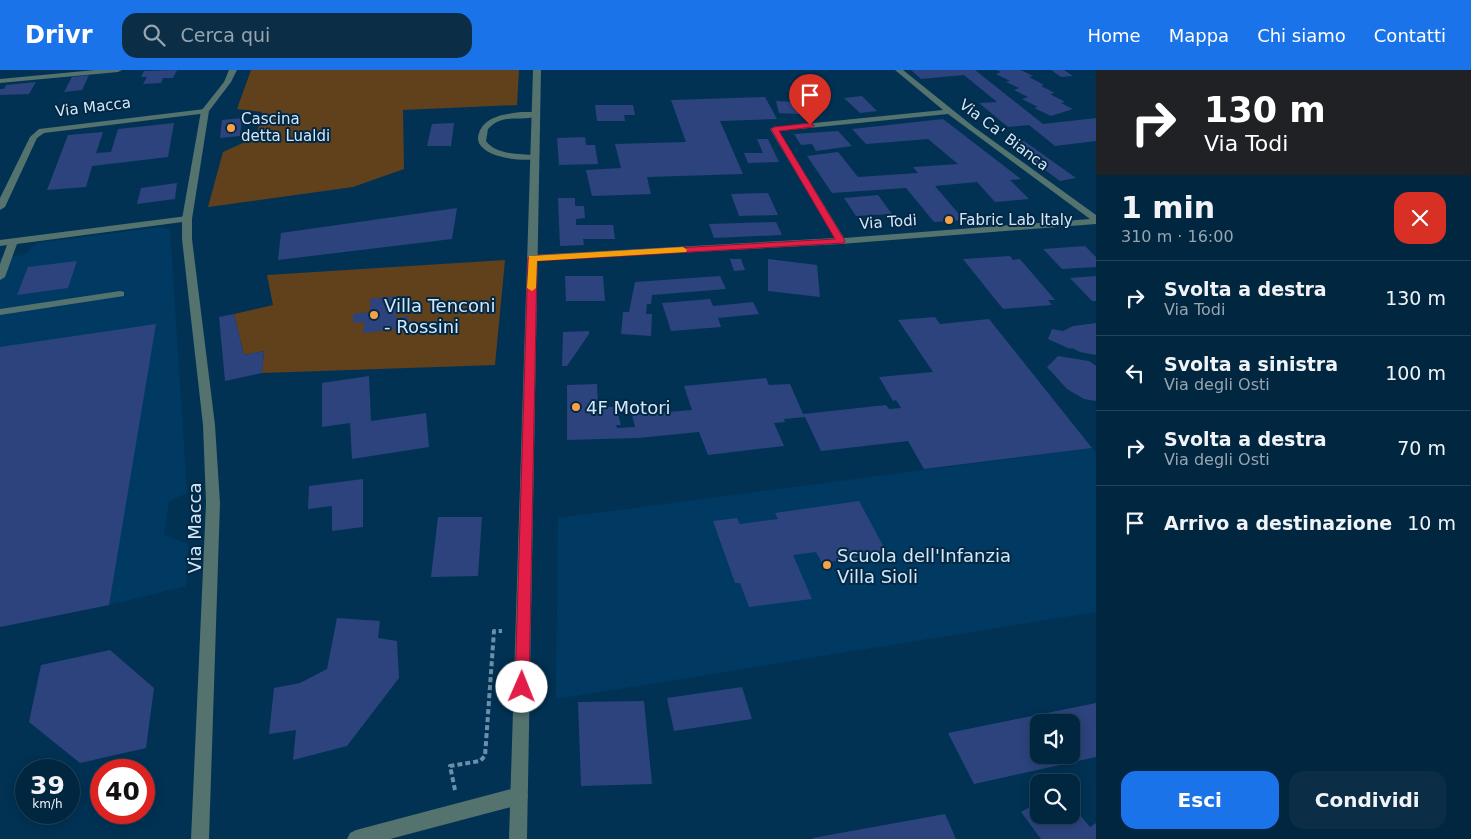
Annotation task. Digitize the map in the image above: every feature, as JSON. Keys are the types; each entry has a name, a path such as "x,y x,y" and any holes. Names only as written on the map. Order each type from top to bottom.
{"street":[{"name":"Via Macca","path":"0,81 118,70"},
{"name":"Via Macca","path":"200,839 214,530 209,425 187,239 187,219 205,111 227,82 233,70"},
{"path":"518,839 537,70"},
{"name":"Via Ca' Bianca","path":"899,70 949,112 1096,220"},
{"name":"Via Macca","path":"0,207 34,137 42,131 205,111"},
{"path":"841,241 774,129 949,112"},
{"path":"535,157 498,152 484,145 482,138 484,129 498,119 536,114"},
{"path":"0,243 187,219"},
{"name":"Via Todi","path":"533,258 841,241 1096,220"},
{"path":"0,277 13,242"},
{"path":"0,312 120,294"},
{"path":"356,839 519,796"}],"path":[{"path":"450,766 480,761 485,756 494,631"}],"shaded area":[{"path":"251,70 519,70 517,105 403,110 404,169 353,187 208,207 223,152 256,137 262,112 237,109"},
{"path":"161,227 170,230 187,493 169,501 164,535 188,544 186,586 109,605 0,627 0,258 24,255 37,243"},
{"path":"505,260 495,365 262,373 264,351 244,355 234,314 273,305 267,275"},
{"name":"Scuola dell'Infanzia Villa Sioli","path":"1092,448 1096,453 1096,612 556,699 558,518"}],"building":[{"path":"177,70 173,78 163,78 161,83 143,84 147,77 141,77 144,71"},
{"path":"911,70 975,70 1043,124 1096,118 1096,141 1055,146 1029,125 1008,127 979,103 997,102 964,75 921,79"},
{"path":"996,70 1021,70 1033,76 1029,77 1055,93 1050,94 1065,102 1061,103 1073,109 1051,116 1034,108 1038,107 1022,99 1028,97 1014,90 1019,88 1006,82 1010,81 996,74 1001,72"},
{"path":"1051,70 1064,70 1073,76 1061,77"},
{"path":"89,75 82,90 64,92 72,77"},
{"path":"36,82 29,94 0,95 0,89 4,89 6,85"},
{"path":"862,96 877,111 860,113 844,98"},
{"path":"765,97 777,119 720,121 743,174 647,177 651,194 592,196 586,170 621,168 615,144 686,142 671,100"},
{"path":"776,101 796,102 799,114 779,113"},
{"path":"595,105 633,105 635,115 624,115 625,121 597,121"},
{"name":"Cascina detta Lualdi","path":"242,118 240,136 220,138 222,120"},
{"path":"943,119 1021,179 1010,180 1029,199 995,202 977,182 935,186 964,220 934,222 906,188 832,193 807,156 838,152 858,177 918,173 913,167 958,164 928,139 866,144 852,129"},
{"path":"174,123 168,157 92,166 86,187 47,190 68,135 103,132 96,153 111,152 118,129"},
{"path":"454,123 451,146 427,146 432,124"},
{"path":"838,131 852,146 816,151 812,144 801,145 794,134"},
{"path":"585,137 586,145 595,145 598,164 559,165 557,138"},
{"path":"757,139 768,139 779,162 748,163 744,153 763,153"},
{"path":"1006,141 1013,143 1024,141 1076,178 1060,181"},
{"path":"177,183 175,199 137,204 141,188"},
{"path":"768,193 778,215 739,216 731,194"},
{"path":"878,195 892,214 856,216 844,198"},
{"path":"558,198 575,198 575,206 584,206 585,218 576,219 576,225 613,225 615,239 583,239 584,245 560,246"},
{"path":"457,208 452,239 278,260 281,233"},
{"path":"776,222 782,235 714,238 709,224"},
{"path":"1085,246 1096,257 1096,267 1062,269 1043,249"},
{"path":"1010,256 1013,260 1020,259 1055,300 1048,300 1052,305 1003,309 963,259"},
{"path":"730,259 741,259 745,270 734,271"},
{"path":"768,259 817,265 820,297 768,291"},
{"path":"77,261 68,288 17,295 28,267"},
{"path":"565,276 603,276 605,301 566,301"},
{"path":"720,276 726,289 652,295 651,304 647,304 646,314 652,314 651,336 621,334 623,312 629,312 635,282"},
{"path":"1096,276 1096,301 1092,301 1070,278"},
{"name":"Villa Tenconi - Rossini","path":"395,296 396,318 408,316 409,328 363,333 364,322 353,323 353,314 370,312 370,299"},
{"path":"710,299 713,306 753,302 759,314 718,318 721,327 671,331 662,303"},
{"path":"234,314 244,355 264,351 262,373 225,381 219,317"},
{"path":"935,317 940,324 989,319 1092,448 924,469 908,441 821,451 805,417 784,419 785,422 774,423 784,446 708,455 699,432 638,438 567,440 567,385 597,384 598,407 616,407 621,425 616,425 617,428 635,427 632,415 692,410 684,386 766,378 769,385 790,384 803,414 886,405 889,409 901,408 896,400 893,401 879,377 933,372 898,320"},
{"path":"1096,323 1096,355 1070,349 1048,339 1052,329 1063,331 1073,326"},
{"path":"156,324 109,605 0,627 0,347"},
{"path":"589,331 589,334 567,366 562,366 563,332"},
{"path":"1058,356 1089,361 1096,366 1096,401 1084,399 1067,389 1047,367"},
{"path":"369,376 371,421 426,413 429,447 352,459 350,423 322,427 322,383"},
{"path":"363,479 363,527 332,531 332,506 308,509 309,486"},
{"path":"859,501 887,553 822,563 816,552 793,555 812,599 749,607 740,583 735,583 713,521 737,518 740,524 778,519 775,513"},
{"path":"438,517 482,517 478,576 431,577"},
{"path":"337,618 380,621 378,638 397,641 399,678 347,746 293,760 296,730 269,734 274,688 300,683 327,669"},
{"path":"110,650 154,688 146,748 90,759 90,761 80,763 80,759 75,759 29,722 41,665"},
{"path":"742,687 752,719 674,731 667,698"},
{"path":"644,701 652,784 581,786 578,702"},
{"path":"1096,703 1096,757 1080,761 1080,714 1042,714"},
{"path":"1030,716 1030,764 1064,764 974,784 948,733"},
{"path":"1030,807 1030,824 1080,824 1080,815 1090,827 1096,823 1096,839 1041,839 1021,812"},
{"path":"945,814 956,839 813,839 813,838"}],"slow traffic":[{"path":"532,288 533,258 683,250"}],"place":[{"name":"Cascina detta Lualdi","path":"231,128"},
{"name":"Fabric Lab Italy","path":"949,220"},
{"name":"Villa Tenconi - Rossini","path":"374,315"},
{"name":"4F Motori","path":"576,407"},
{"name":"Scuola dell'Infanzia Villa Sioli","path":"827,565"}],"route":[{"path":"522,687 533,258 841,241 774,129 810,125"}]}
